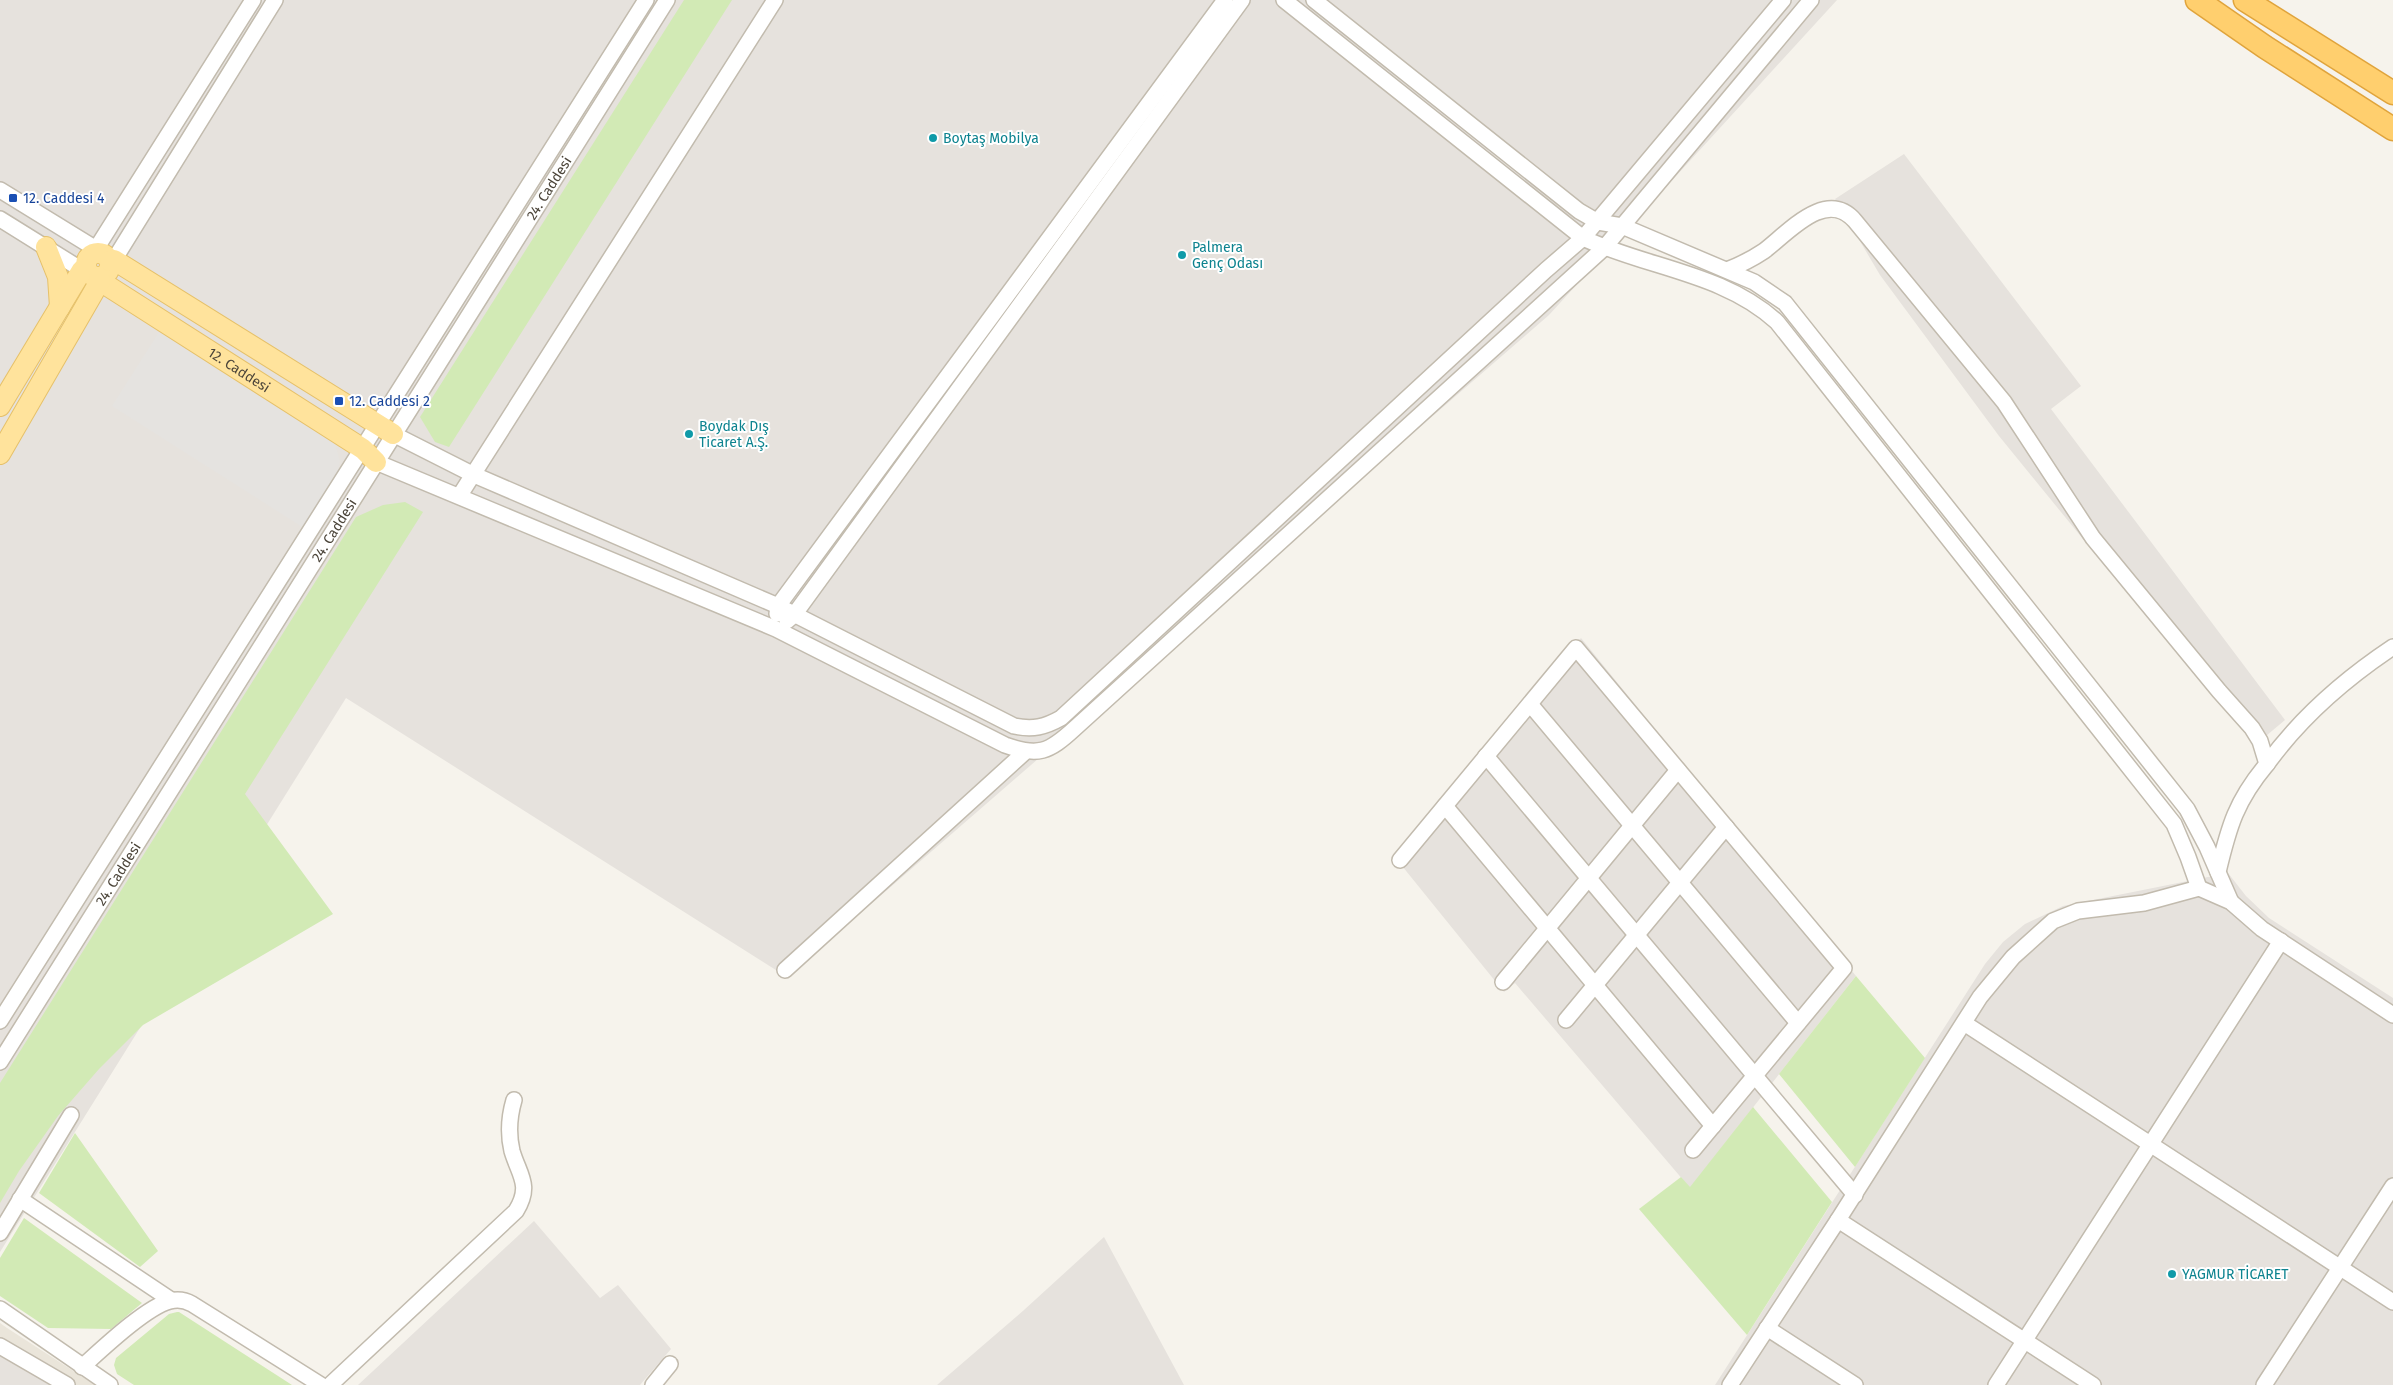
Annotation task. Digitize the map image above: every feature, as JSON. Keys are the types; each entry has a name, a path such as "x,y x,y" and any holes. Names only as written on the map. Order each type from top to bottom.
{"highway":[{"path":"2197,0 2265,47 2393,128"},
{"path":"2245,0 2393,93"}],"main road":[{"path":"46,247 58,277 60,307"},
{"path":"0,406 60,307 98,265"},
{"path":"0,454 98,265"},
{"name":"12. Caddesi","path":"98,265 385,429"},
{"name":"12. Caddesi","path":"98,265 369,455"}],"street":[{"path":"98,265 253,0"},
{"path":"98,265 275,0"},
{"name":"24. Caddesi","path":"0,1062 646,0"},
{"name":"24. Caddesi","path":"385,429 667,0"},
{"path":"460,495 775,0"},
{"path":"776,629 778,606 1224,0"},
{"path":"776,629 794,615 1242,0"},
{"path":"1284,0 1583,238 1604,248 1734,292 1757,306 1784,330 2174,824 2199,888"},
{"path":"1314,0 1579,212 1598,222 1622,226 1726,270 1764,288 1794,313 2186,809 2218,872 2230,902"},
{"path":"385,429 472,474 778,606 1014,726 1030,729 1047,726 1061,718 1583,238 1783,0"},
{"path":"369,455 776,629 1006,745 1025,752 1046,750 1061,741 1604,248 1811,0"},
{"name":"12. Caddesi","path":"0,190 98,265"},
{"path":"1726,270 1756,256 1793,225 1820,211 1837,209 1852,217 2004,402 2093,538 2218,691 2252,728 2260,741 2266,764"},
{"name":"12. Caddesi","path":"0,218 46,247 98,265"},
{"name":"24. Caddesi","path":"0,1021 369,455"},
{"path":"2218,872 2236,808 2249,786 2266,764 2291,733 2324,700 2393,647"},
{"path":"1400,860 1576,648 1844,968 1693,1150"},
{"path":"1530,704 1798,1023"},
{"path":"785,970 1025,752"},
{"path":"1486,756 1855,1195"},
{"path":"1503,982 1678,770"},
{"path":"1445,806 1714,1126"},
{"path":"1566,1020 1726,827"},
{"path":"1730,1385 1855,1195 1980,997 2004,966 2053,921 2078,911 2144,903 2199,888 2230,902 2253,923 2393,1015"},
{"path":"1996,1385 2281,941"},
{"path":"1964,1023 2393,1302"},
{"path":"330,1385 516,1211 522,1198 524,1183 510,1141 510,1121 514,1100"},
{"path":"0,1233 71,1115"},
{"path":"2264,1385 2393,1186"},
{"path":"20,1199 171,1300"},
{"path":"1838,1220 2093,1385"},
{"path":"82,1367 119,1334 161,1304 171,1300 182,1300 192,1304 315,1384"},
{"path":"0,1309 110,1385"},
{"path":"1767,1328 1855,1385"},
{"path":"0,1346 67,1385"},
{"path":"653,1385 670,1364"}],"shaded area":[{"path":"0,0 1837,0 1549,315 787,977 346,698 0,1252"},
{"path":"1904,154 2081,386 2051,409 2285,720 2254,746 2248,736 1999,436 1880,275 1835,199"},
{"path":"161,329 331,439 335,444 340,461 337,474 304,528 112,406"},
{"path":"1581,638 1856,976 1690,1188 1515,983 1504,992 1394,856"},
{"path":"2228,873 2246,896 2269,918 2393,998 2393,1385 1715,1385 1985,964 2003,942 2025,924 2063,906"},
{"path":"534,1221 600,1298 618,1285 671,1349 640,1385 358,1385"},
{"path":"1104,1237 1184,1385 937,1385 1024,1310"},
{"path":"0,1323 7,1328 95,1385 0,1385"},
{"path":"0,1352 49,1385 0,1385"}],"green space":[{"path":"684,0 732,0 449,447 435,442 420,417"},
{"path":"405,502 423,512 245,794 333,914 143,1025 99,1069 58,1116 19,1171 0,1203 0,1083 356,517 383,505"},
{"path":"1856,976 1925,1058 1855,1167 1779,1074"},
{"path":"1753,1107 1832,1202 1747,1335 1639,1209 1681,1177 1690,1187"},
{"path":"75,1133 158,1251 140,1267 39,1193"},
{"path":"24,1218 142,1303 111,1329 48,1328 0,1296 0,1258"},
{"path":"177,1312 292,1385 134,1385 117,1374 114,1365 116,1358 169,1314"}],"place":[{"name":"Boytaş Mobilya","path":"933,138"},
{"name":"12. Caddesi 4","path":"13,198"},
{"name":"Palmera Genç Odası","path":"1182,255"},
{"name":"12. Caddesi 2","path":"339,401"},
{"name":"Boydak Dış Ticaret A.Ş.","path":"689,434"},
{"name":"YAGMUR TİCARET","path":"2172,1274"}]}
